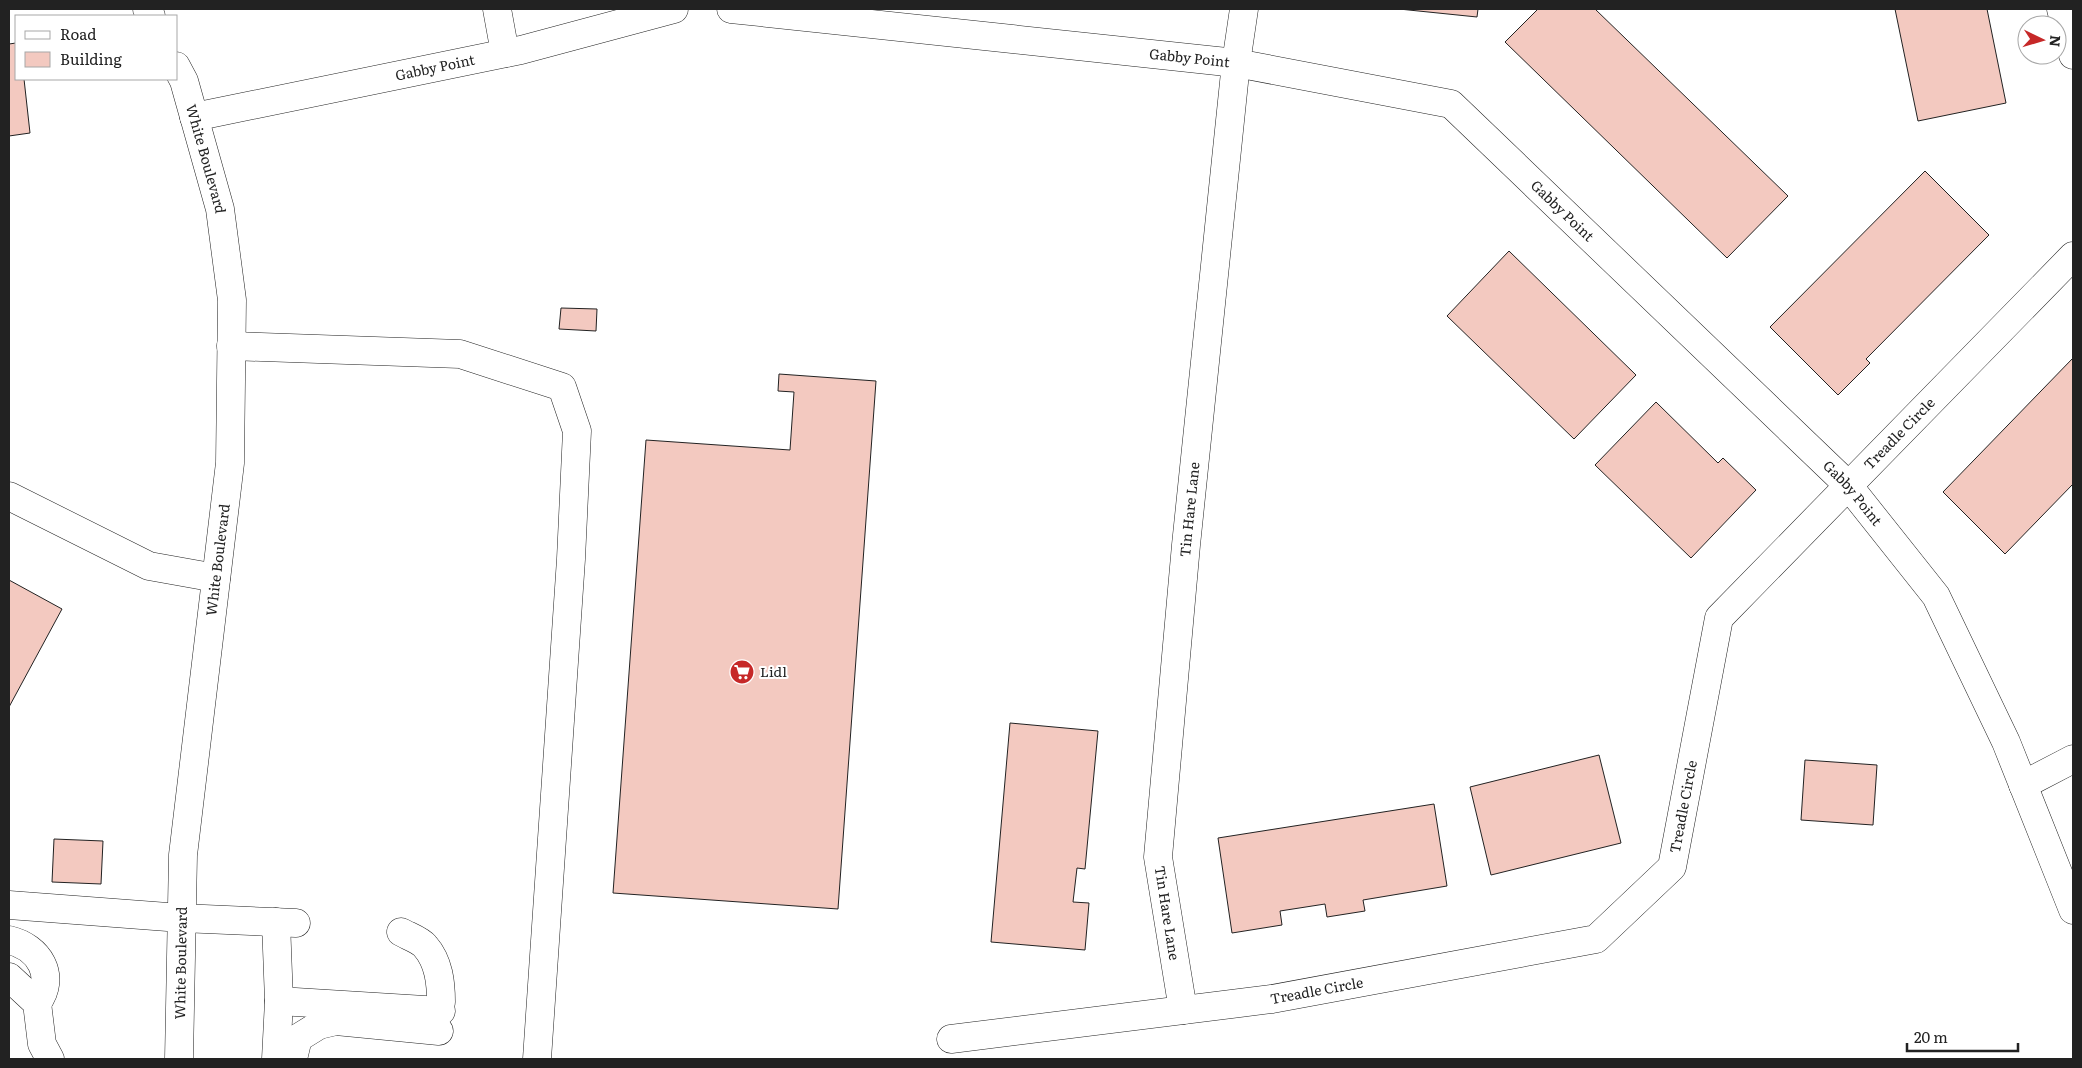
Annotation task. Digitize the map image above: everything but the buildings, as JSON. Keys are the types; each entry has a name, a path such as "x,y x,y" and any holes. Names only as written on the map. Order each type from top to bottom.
{"street":[{"path":"496,9 505,53"},
{"name":"Gabby Point","path":"194,117 505,53 674,9"},
{"name":"Gabby Point","path":"731,9 1236,63 1451,104 1847,484 1936,596 2006,742 2073,910"},
{"name":"Tin Hare Lane","path":"1183,1010 1158,857 1186,545 1236,63 1244,9"},
{"path":"2061,9 2073,55"},
{"name":"White Boulevard","path":"178,70 184,82 220,209 232,300 230,463 183,856 179,1059"},
{"name":"Treadle Circle","path":"951,1039 1272,999 1596,940 1672,867 1719,618 1847,484 2073,256"},
{"path":"232,346 460,354 562,387 577,431 571,559 537,1059"},
{"path":"9,496 149,566 216,578"},
{"path":"2023,785 2073,759"},
{"path":"9,905 182,918 286,922 276,1059"},
{"path":"401,932 424,944 435,962 441,983 441,1015"},
{"path":"9,940 22,943 39,957 45,974 45,992 37,1003"},
{"path":"9,977 37,1003 42,1044 50,1059"},
{"path":"279,1001 441,1015"},
{"path":"293,1059 298,1038 319,1025 336,1022 441,1015"}],"place":[{"name":"Lidl","path":"742,672"}]}
